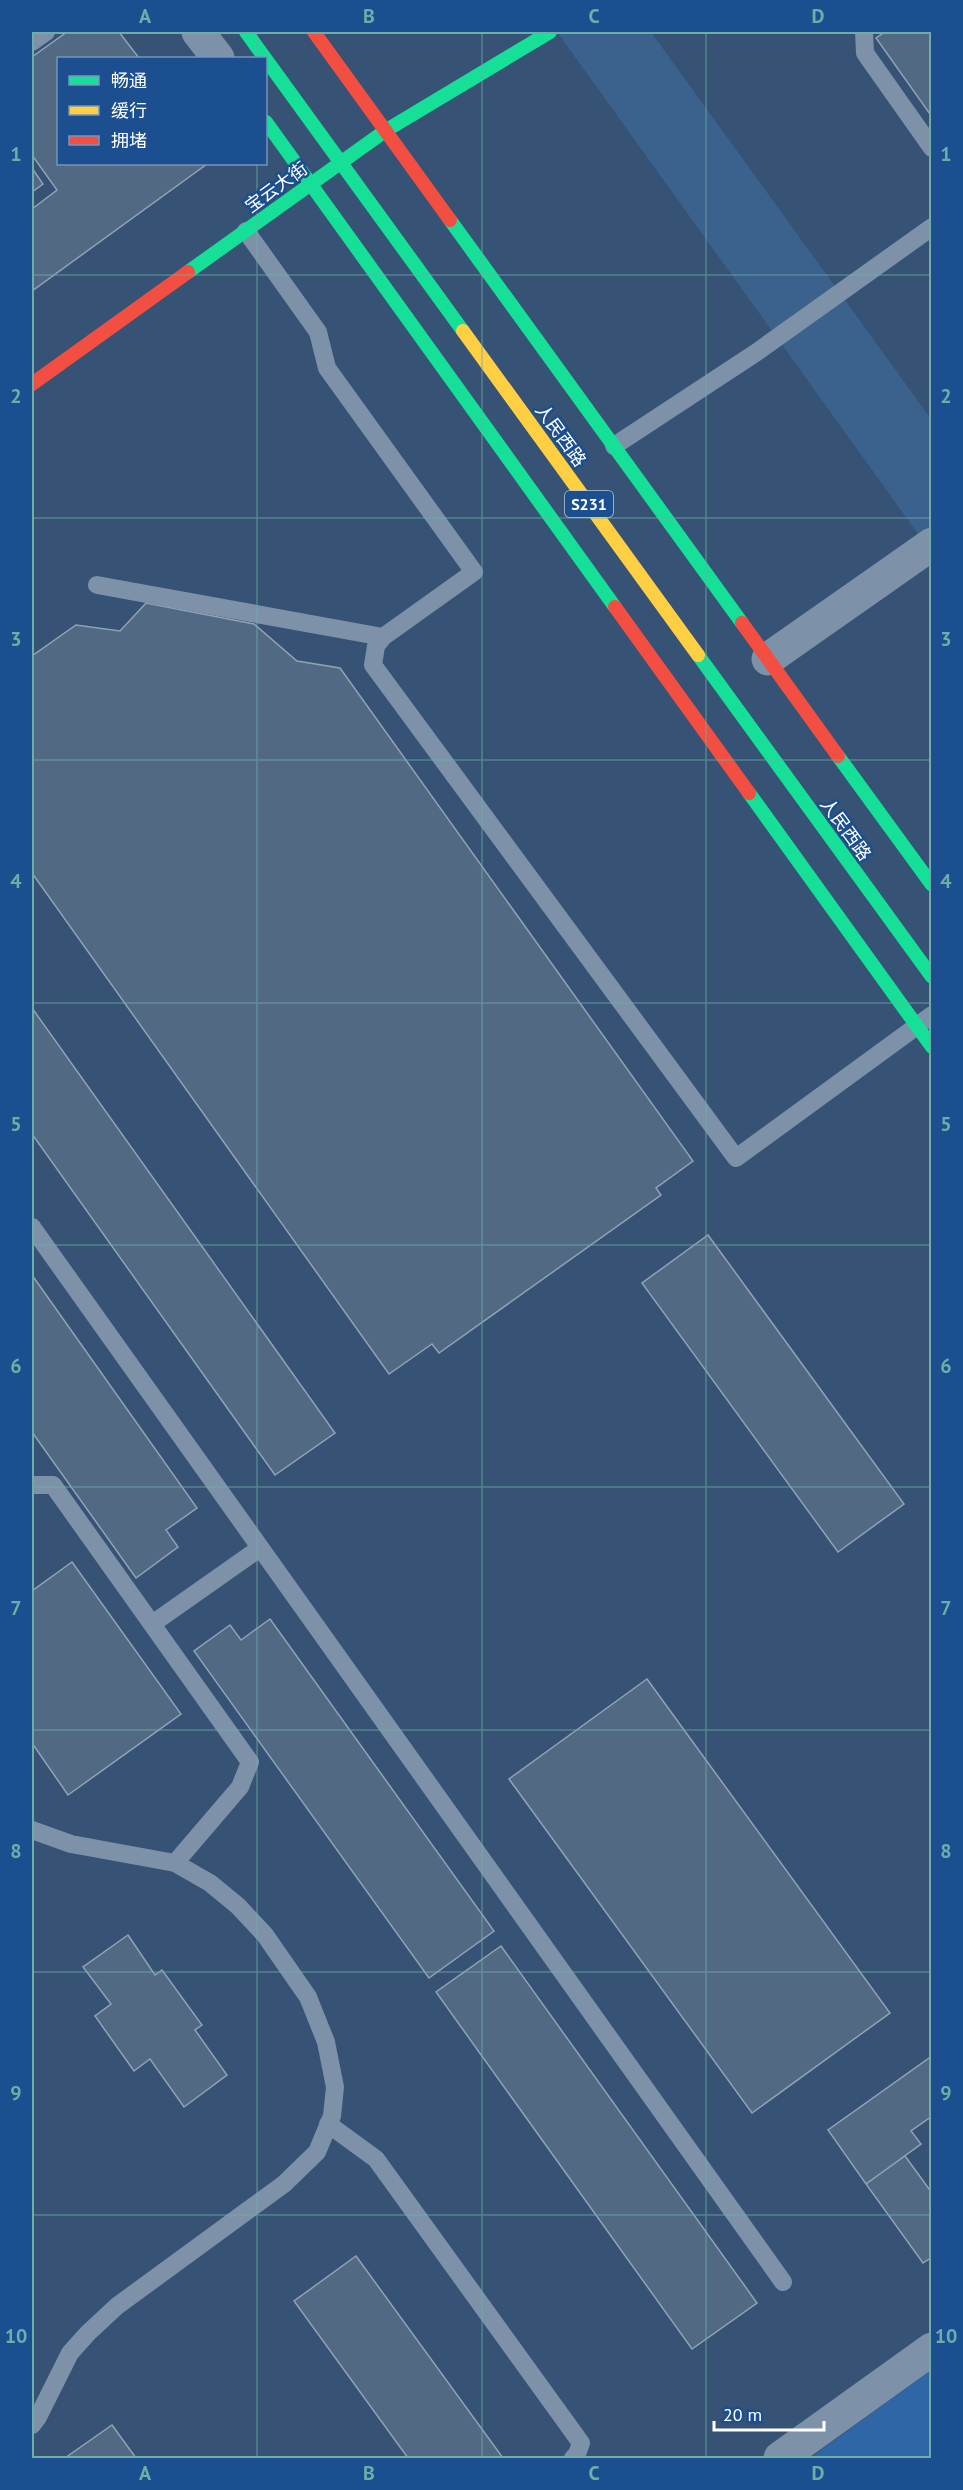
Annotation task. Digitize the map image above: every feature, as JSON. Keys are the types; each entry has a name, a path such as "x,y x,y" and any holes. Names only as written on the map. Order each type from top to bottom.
{"main road":[{"name":"人民西路","path":"246,32 264,57"},
{"name":"人民西路","path":"314,32 932,885"},
{"name":"宝云大街","path":"32,384 386,131 545,35"},
{"name":"人民西路","path":"267,61 932,977"},
{"path":"267,123 932,1047"}],"street":[{"path":"198,32 217,57"},
{"path":"768,659 932,544"},
{"path":"780,2458 932,2349"}],"lane":[{"path":"32,42 46,32"},
{"path":"864,32 865,53 932,148"},
{"path":"614,446 757,352 932,227"},
{"path":"246,231 318,332 327,368 474,572 383,637 376,646 373,665 736,1158 932,1015"},
{"path":"97,585 383,637"},
{"path":"32,1227 783,2282"},
{"path":"32,1485 53,1485 250,1762 240,1787 175,1863"},
{"path":"152,1624 260,1548"},
{"path":"32,1830 71,1844 175,1863 210,1883 238,1906 265,1935 308,1997 326,2042 335,2086 332,2116 316,2152 284,2184 117,2306 88,2333 70,2353 32,2425"},
{"path":"328,2124 376,2159 581,2443 573,2458"}],"shaded area":[{"path":"557,32 651,32 931,419 931,552"},
{"path":"931,2370 931,2458 810,2458"}],"building":[{"path":"67,32 119,32 138,57 57,57 57,165 206,165 32,291 32,209 57,190 32,155 32,57"},
{"path":"885,32 932,32 932,117 876,38"},
{"path":"32,168 43,184 32,192"},
{"path":"146,603 254,624 297,661 340,668 693,1161 656,1188 661,1195 439,1353 432,1344 389,1374 32,873 32,656 76,625 120,631"},
{"path":"32,1008 335,1433 275,1475 32,1134"},
{"path":"708,1235 904,1504 838,1552 642,1283"},
{"path":"32,1275 197,1508 166,1530 178,1547 136,1578 32,1432"},
{"path":"72,1562 181,1714 68,1795 32,1743 32,1591"},
{"path":"270,1619 494,1931 429,1978 194,1651 230,1625 241,1640"},
{"path":"647,1679 890,2013 752,2113 509,1779"},
{"path":"128,1935 155,1975 162,1970 202,2025 195,2030 227,2075 184,2107 150,2059 134,2071 95,2016 111,2004 83,1967"},
{"path":"501,1946 757,2303 692,2349 436,1992"},
{"path":"932,2056 932,2116 911,2131 921,2144 866,2184 828,2130"},
{"path":"905,2156 932,2193 932,2257 923,2263 866,2184"},
{"path":"356,2256 503,2458 408,2458 294,2301"},
{"path":"112,2425 136,2458 65,2458"}],"traffic: fast":[{"path":"246,32 264,57"},
{"path":"188,272 385,131 550,32"},
{"path":"267,61 463,331"},
{"path":"267,123 615,607"},
{"path":"450,220 742,623"},
{"path":"698,655 932,977"},
{"path":"838,756 932,885"},
{"path":"749,793 932,1047"}],"traffic: slow":[{"path":"463,331 698,655"}],"traffic: jam":[{"path":"314,32 450,220"},
{"path":"32,384 188,272"},
{"path":"615,607 749,793"},
{"path":"742,623 838,756"}]}
